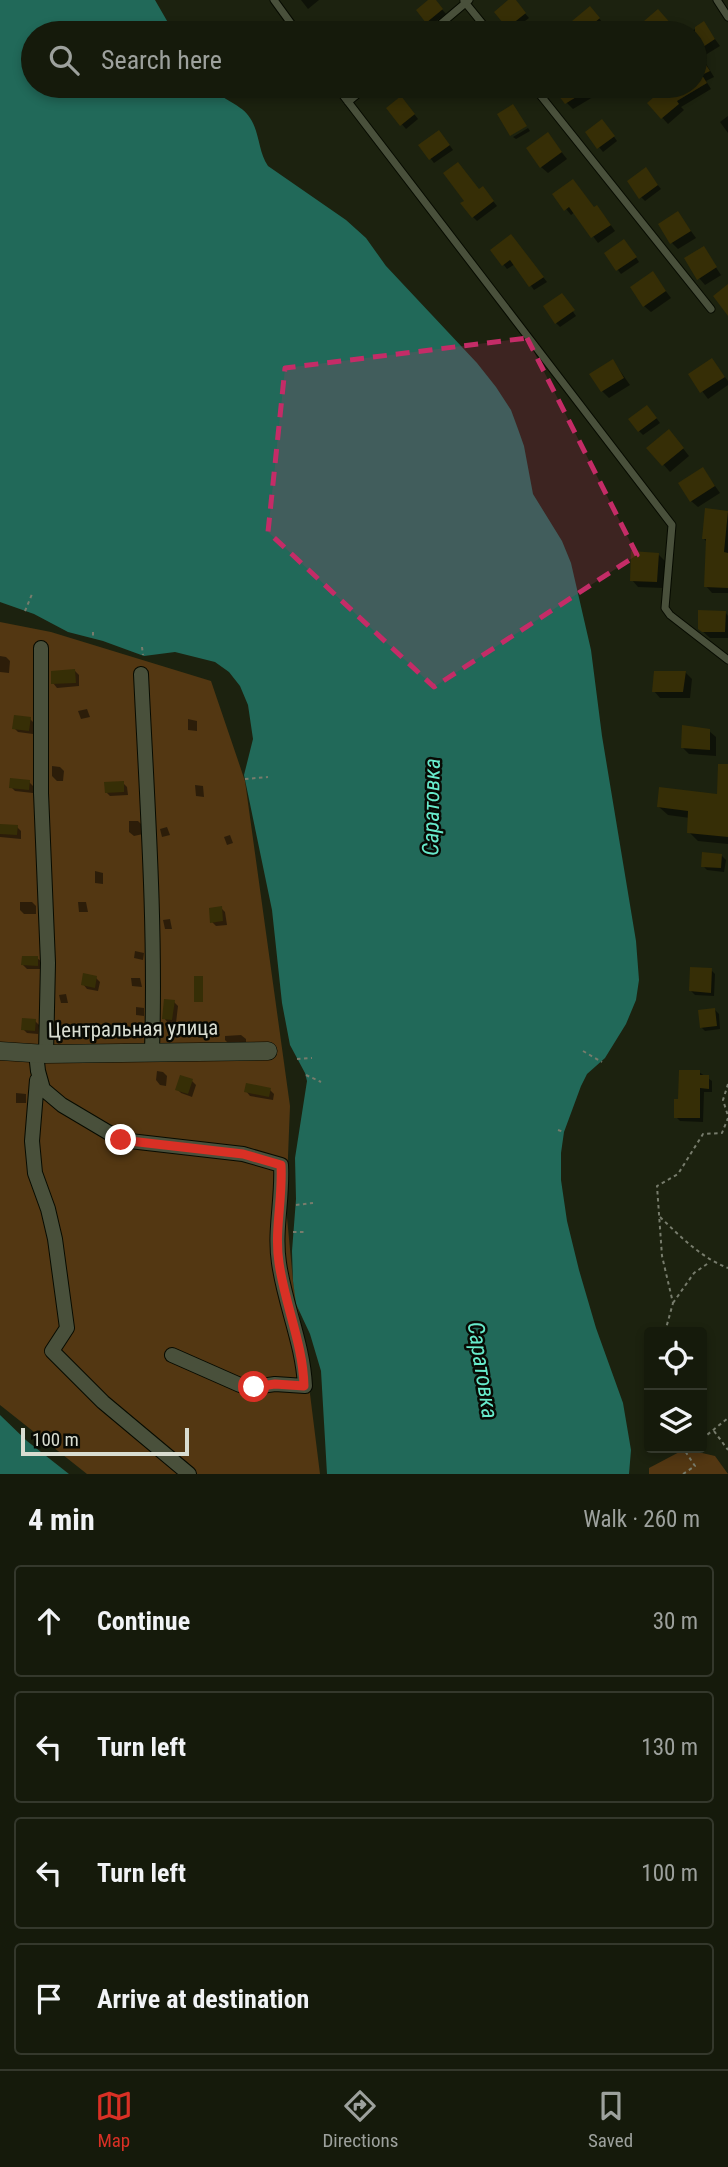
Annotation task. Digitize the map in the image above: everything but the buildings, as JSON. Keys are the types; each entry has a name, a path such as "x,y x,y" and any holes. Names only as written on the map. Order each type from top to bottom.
{"street":[{"path":"41,648 41,793 48,963 32,1141 35,1173 55,1239 67,1328 52,1351 103,1402 189,1474"},
{"path":"141,674 152,889 152,1051"},
{"name":"Центральная улица","path":"0,1051 40,1060 152,1051 268,1051"},
{"path":"40,1060 43,1090 62,1105 121,1140 243,1154 281,1165 278,1260 286,1302 304,1361 304,1386 240,1385 172,1356"}],"lane":[{"path":"274,0 289,21"},
{"path":"716,0 728,18"},
{"path":"444,21 466,1 482,21"},
{"path":"345,98 672,525 665,608 670,615 728,660"},
{"path":"348,102 353,98"},
{"path":"543,98 711,309"}],"path":[{"path":"25,611 32,594"},
{"path":"93,632 93,639"},
{"path":"142,647 143,655"},
{"path":"245,779 268,778"},
{"path":"583,1051 602,1062"},
{"path":"297,1059 312,1058"},
{"path":"306,1074 321,1082"},
{"path":"673,1303 662,1256 657,1186 678,1174 703,1134 722,1133 728,1117 723,1100 728,1084"},
{"path":"558,1130 564,1132"},
{"path":"296,1205 313,1203"},
{"path":"659,1216 695,1250 728,1268"},
{"path":"293,1232 307,1232"},
{"path":"666,1327 673,1303 694,1273 711,1261"},
{"path":"707,1435 728,1418"},
{"path":"713,1430 728,1450"},
{"path":"683,1474 695,1466 688,1453"}],"highlighted area":[{"path":"527,338 637,555 434,687 268,532 285,368"}],"shaded area":[{"path":"0,622 51,632 211,681 245,781 290,1106 286,1207 293,1281 302,1330 320,1474 87,1474 0,1405"},
{"path":"677,1453 702,1453 715,1456 728,1474 649,1474 649,1468"}],"water":[{"name":"Саратовка","path":"0,0 155,0 167,21 21,21 21,98 224,98 247,113 256,130 268,166 346,220 366,238 386,266 496,387 511,410 524,446 533,494 562,541 571,563 591,650 602,736 636,941 639,980 636,1000 626,1024 605,1058 587,1074 581,1086 564,1132 561,1180 567,1221 579,1270 623,1403 631,1450 629,1474 327,1474 321,1371 310,1334 296,1304 293,1281 295,1158 307,1081 290,1045 282,1003 272,910 244,775 253,739 248,705 240,686 229,672 215,662 175,652 144,656 68,632 34,614 0,602"},
{"path":"0,1415 27,1441 69,1474 0,1474"}],"route":[{"path":"121,1140 243,1154 281,1165 278,1260 286,1302 304,1361 304,1386 275,1384 254,1387"}]}
